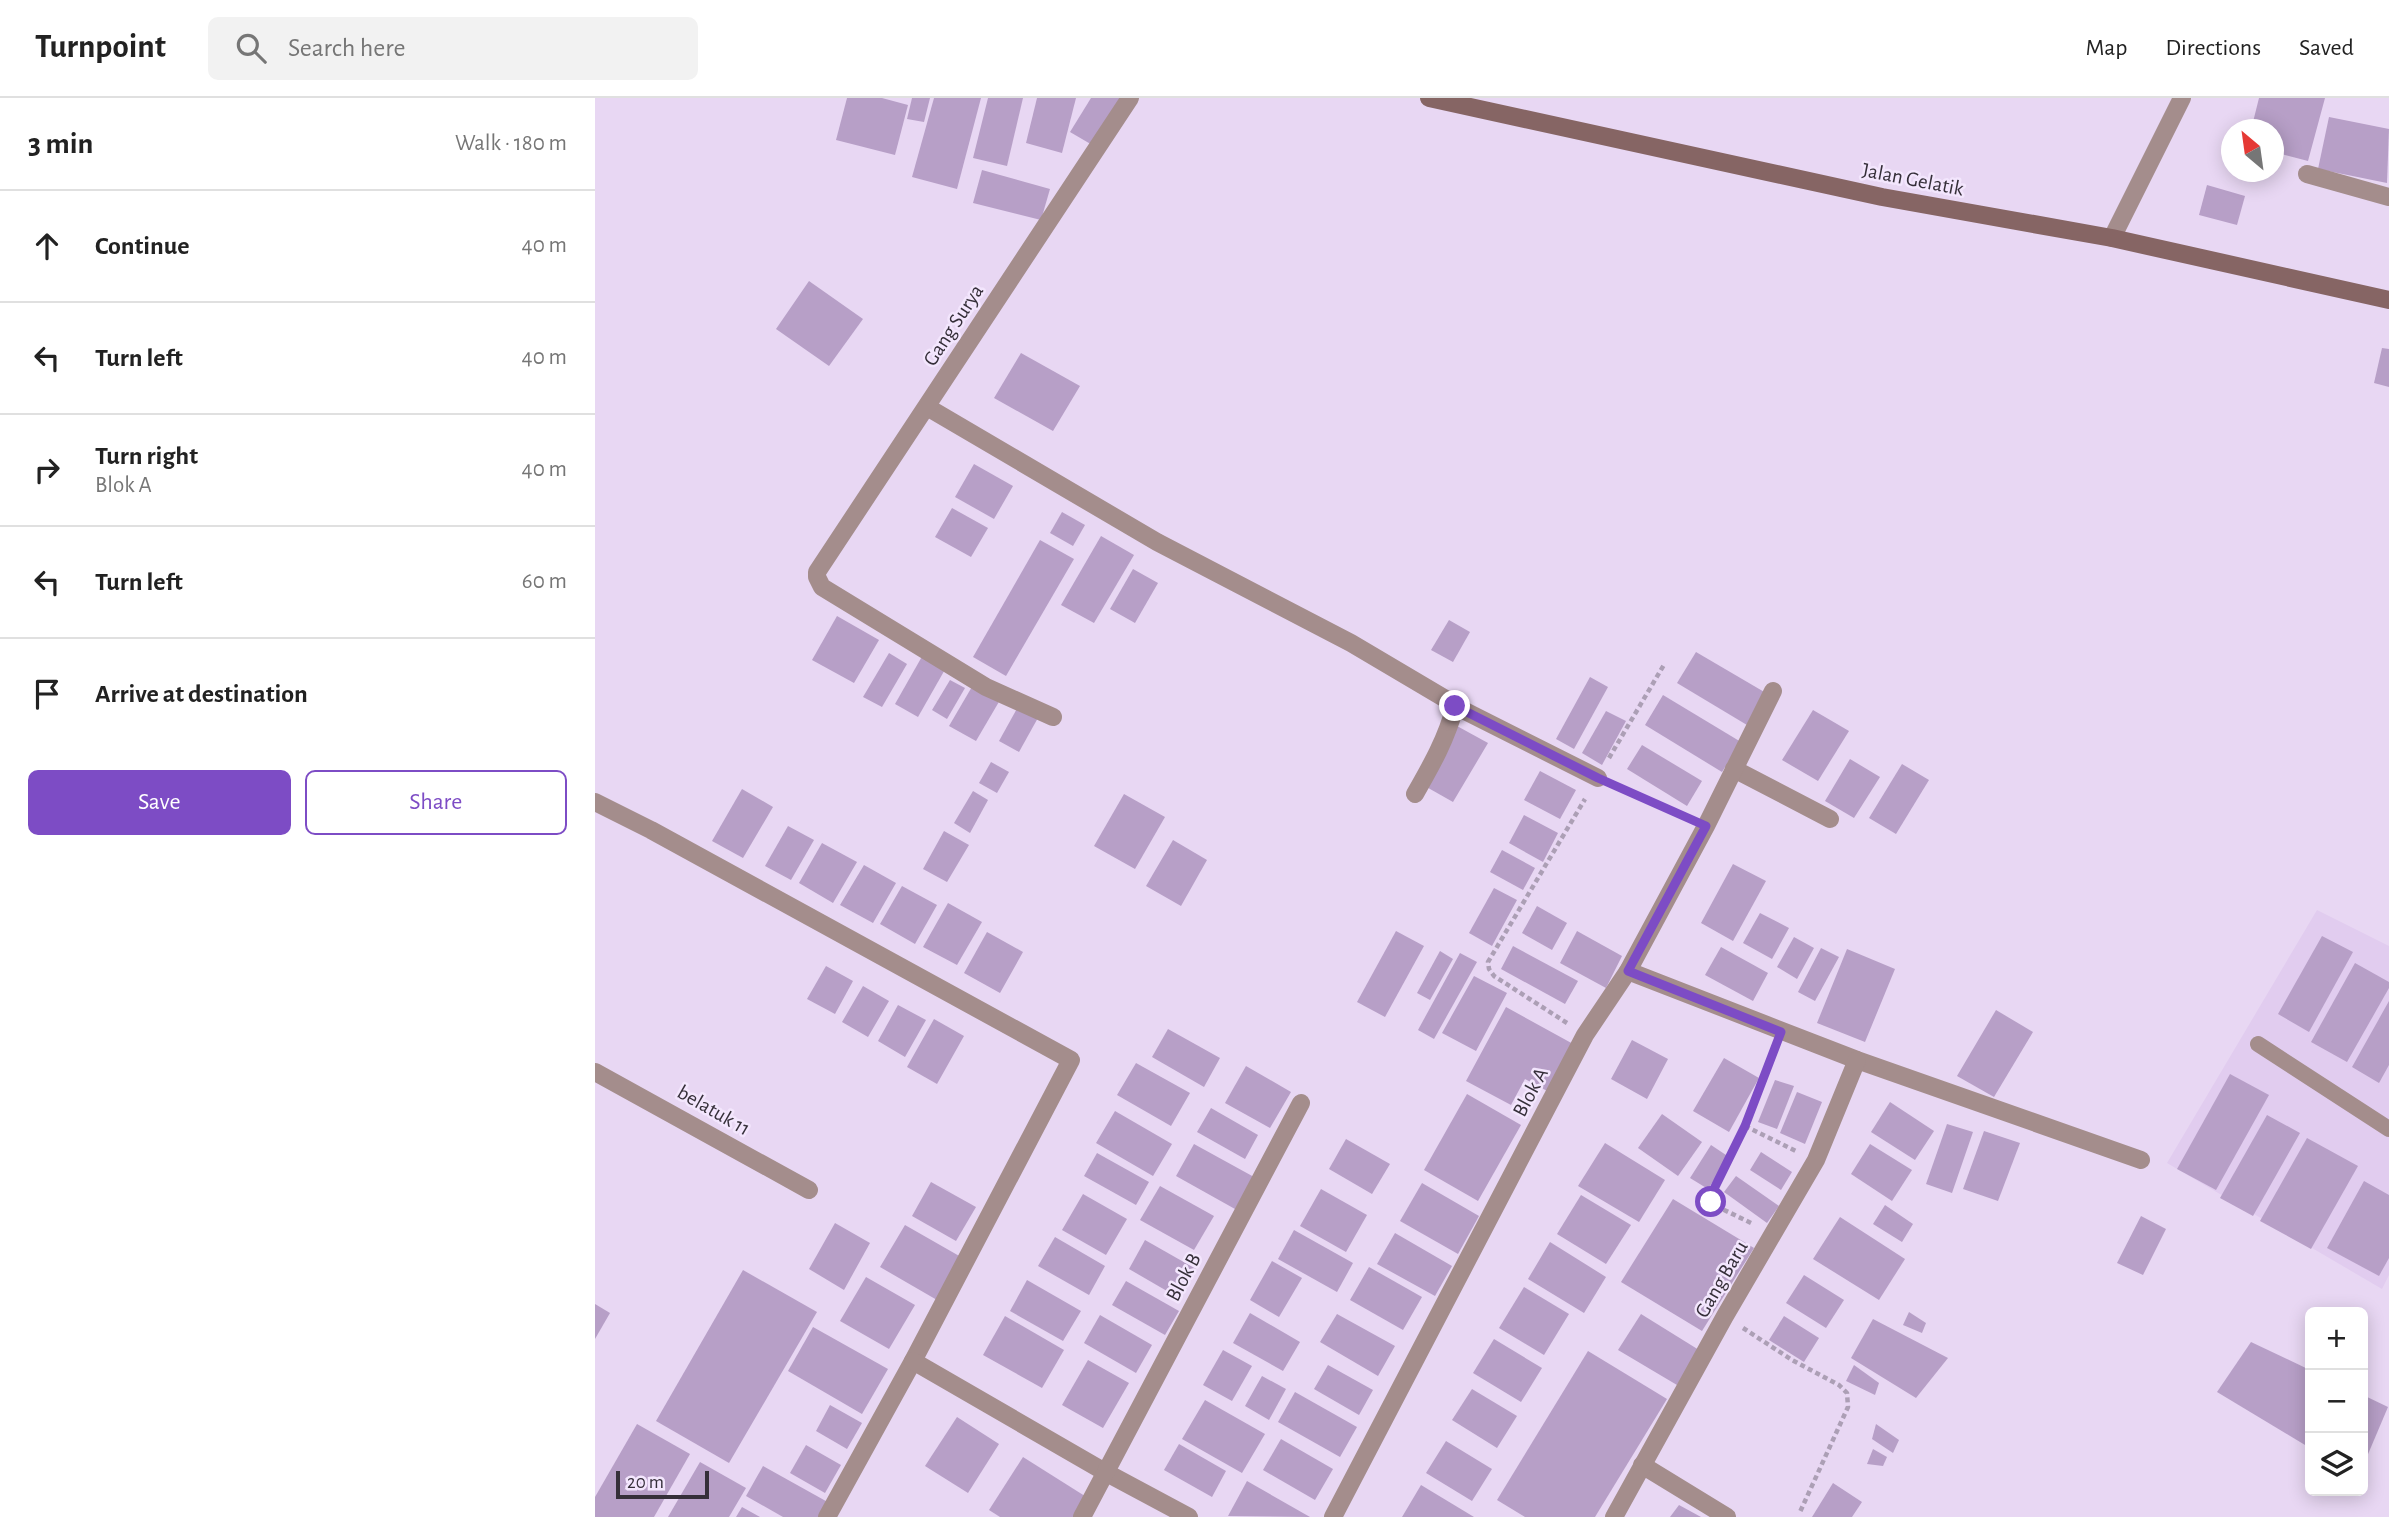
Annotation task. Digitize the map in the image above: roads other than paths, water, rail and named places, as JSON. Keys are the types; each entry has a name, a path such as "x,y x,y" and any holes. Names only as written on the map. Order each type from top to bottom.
{"street":[{"name":"Gang Surya","path":"1053,718 986,687 822,587 817,572 1130,98"},
{"name":"Jalan Gelatik","path":"1429,98 1882,197 2112,238 2389,300"},
{"path":"2112,238 2182,98"},
{"path":"2307,174 2389,197"},
{"path":"927,407 1157,542 1351,643 1441,695 1455,706 1598,778"},
{"name":"Blok A","path":"1333,1517 1585,1035 1628,971 1706,826 1773,691"},
{"path":"1415,794 1438,753 1455,706"},
{"path":"1734,769 1831,819"},
{"path":"595,802 1071,1060 913,1361 827,1517"},
{"path":"1628,971 1781,1032 2141,1160"},
{"name":"Gang Baru","path":"1614,1517 1816,1160 1857,1060"},
{"name":"belatuk 11","path":"595,1072 809,1190"},
{"name":"Blok B","path":"1082,1517 1301,1102"},
{"path":"913,1361 1105,1472 1189,1517"},
{"path":"1642,1465 1727,1517"}],"lane":[{"path":"2258,1044 2389,1129"}]}
